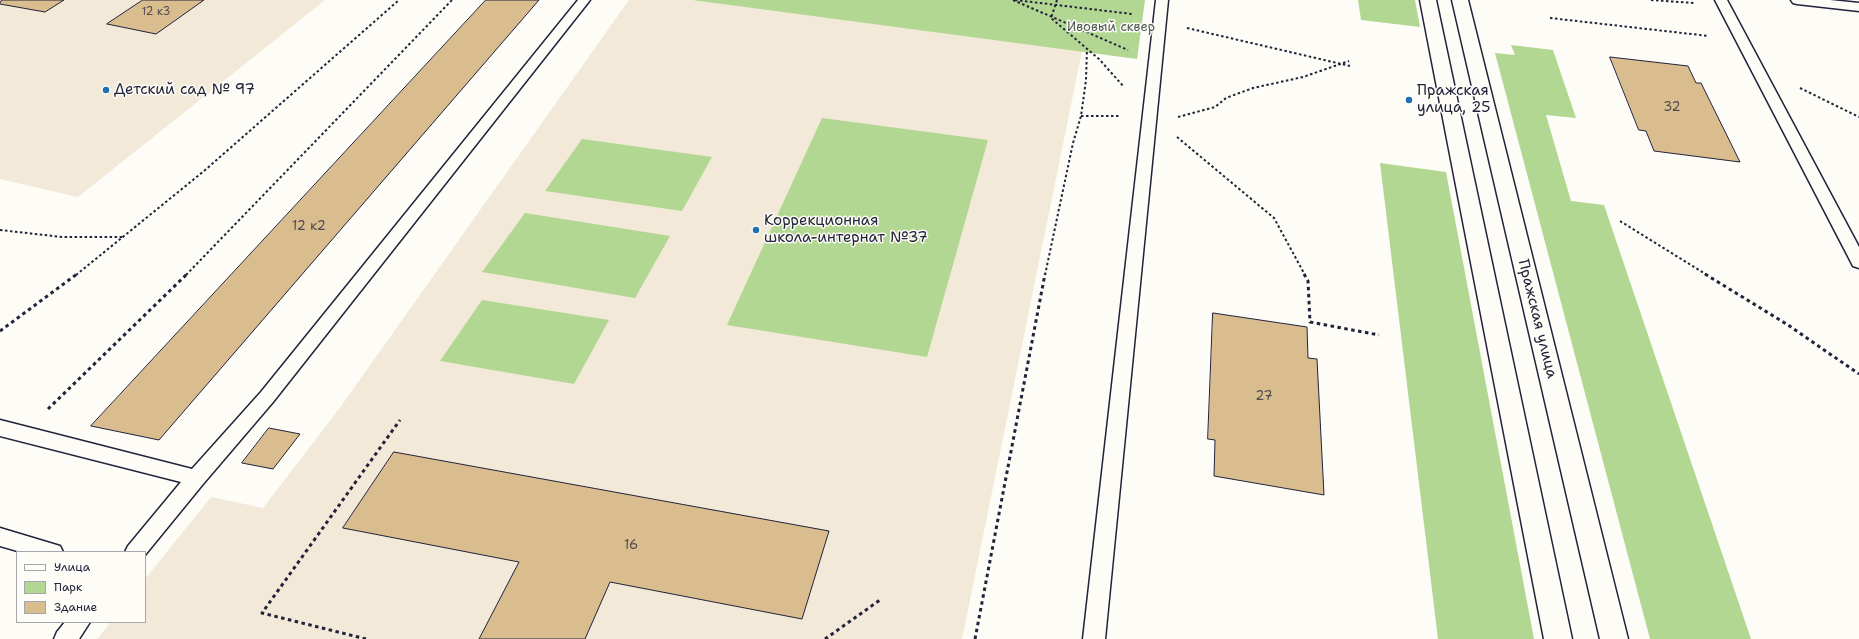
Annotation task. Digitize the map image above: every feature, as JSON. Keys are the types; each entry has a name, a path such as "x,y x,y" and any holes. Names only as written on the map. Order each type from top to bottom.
{"street":[{"path":"1428,0 1558,639"},
{"name":"Пражская улица","path":"1460,0 1614,639"}],"lane":[{"path":"136,551 280,380 584,0"},
{"path":"1094,639 1151,119 1155,61 1162,0"},
{"path":"1797,0 1859,7"},
{"path":"1722,2 1859,262"},
{"path":"0,428 196,478"},
{"path":"0,537 49,551"},
{"path":"65,639 78,623"}],"path":[{"path":"0,331 124,237 399,0"},
{"path":"23,434 184,276 452,0"},
{"path":"1013,0 1051,18 1155,61"},
{"path":"1051,18 1057,0"},
{"path":"1651,0 1722,2"},
{"path":"1051,18 1087,49 1118,79 1136,104 1151,119 1274,218 1308,281 1310,322 1379,335"},
{"path":"1550,18 1742,39"},
{"path":"975,639 1043,282 1071,150 1081,116 1086,80 1087,49"},
{"path":"1081,116 1117,115 1151,119 1215,107 1226,98 1253,88 1303,77 1349,61"},
{"path":"1755,65 1859,117"},
{"path":"1620,221 1788,325 1859,374"},
{"path":"0,230 62,237 124,237"},
{"path":"366,639 262,613 400,420"},
{"path":"825,639 880,600"}],"shaded area":[{"name":"Детский сад № 97","path":"0,0 325,0 78,197 0,179"},
{"name":"Коррекционная школа-интернат №37","path":"629,0 692,0 1082,51 962,639 97,639 110,623 146,623 146,578 211,497 263,508 339,409"}],"green space":[{"name":"Ивовый сквер","path":"692,0 1145,0 1137,59"},
{"path":"1358,0 1415,0 1420,27 1361,20"},
{"path":"1511,45 1553,50 1576,118 1546,115 1571,201 1604,205 1751,639 1650,639 1495,53 1515,55"},
{"path":"822,118 988,140 927,357 727,325"},
{"path":"582,139 712,157 682,211 545,191"},
{"path":"1380,163 1446,172 1534,639 1438,639"},
{"path":"525,213 670,236 635,298 482,272"},
{"path":"482,300 609,320 574,384 440,361"}],"building":[{"path":"2,0 64,0 45,12 0,4"},
{"path":"143,0 204,0 156,34 107,24"},
{"path":"486,0 539,0 159,440 91,426"},
{"path":"1610,57 1688,66 1696,83 1701,83 1740,162 1654,151 1646,131 1639,130"},
{"path":"1213,313 1307,327 1308,358 1317,359 1324,495 1214,476 1215,440 1208,439"},
{"path":"269,428 300,434 273,469 242,463"},
{"path":"394,452 829,531 802,619 610,582 585,639 479,639 519,562 343,528"}],"place":[{"name":"Детский сад № 97","path":"106,90"},
{"name":"Пражская улица, 25","path":"1409,100"},
{"name":"Коррекционная школа-интернат №37","path":"756,230"}]}
